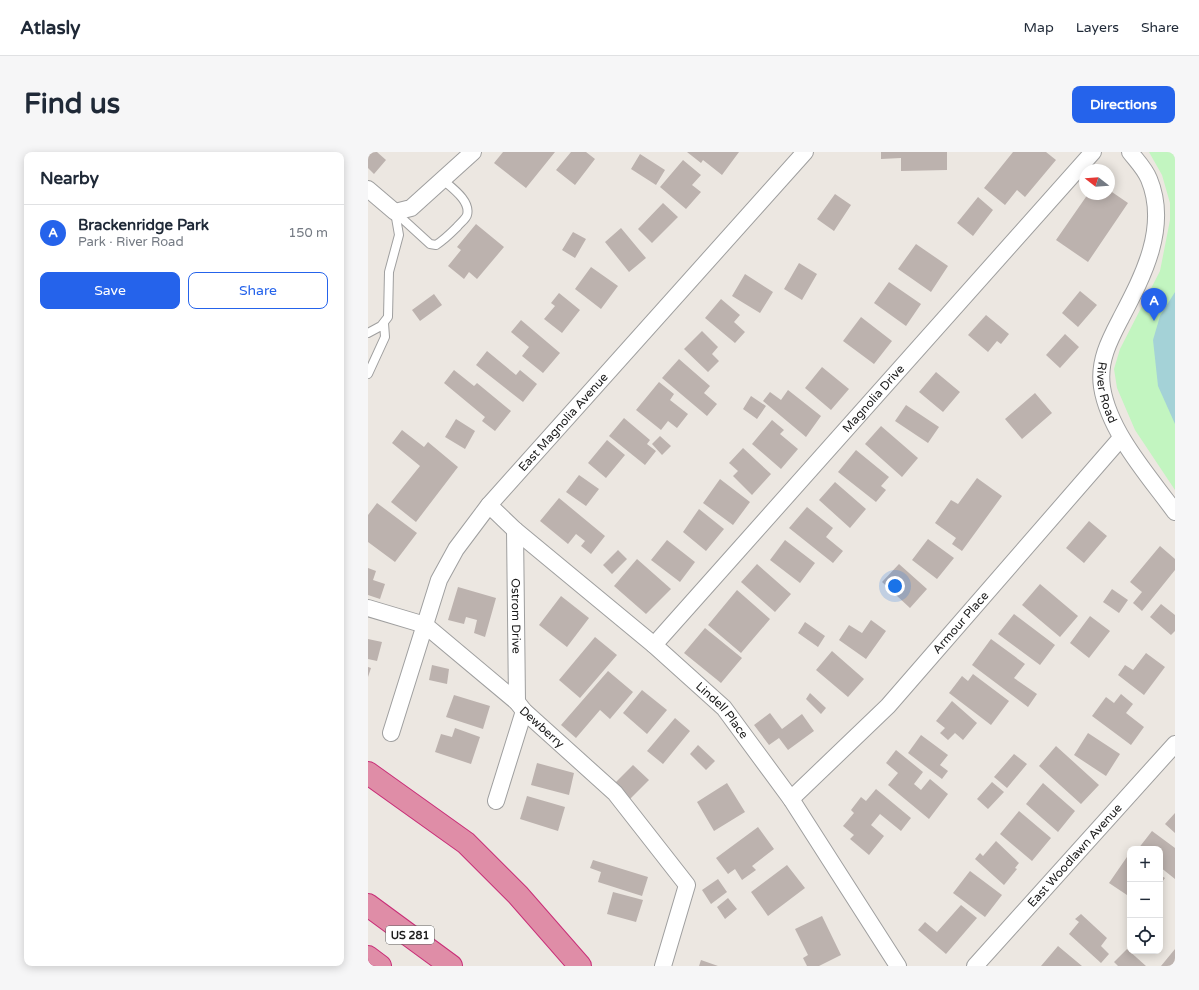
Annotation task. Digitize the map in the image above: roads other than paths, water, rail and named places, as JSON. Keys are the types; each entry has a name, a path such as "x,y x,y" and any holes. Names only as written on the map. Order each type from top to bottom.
{"highway":[{"path":"368,773 466,842 518,895 580,966"},
{"name":"US 281","path":"368,905 450,966"},
{"path":"368,957 380,966"}],"street":[{"path":"368,189 395,212 411,208 473,152"},
{"name":"East Magnolia Avenue","path":"391,733 424,625 439,580 446,565 489,505 805,152"},
{"name":"Magnolia Drive","path":"654,645 1093,152"},
{"name":"River Road","path":"1130,152 1142,167 1149,180 1156,205 1156,220 1152,249 1139,283 1106,347 1103,365 1102,388 1121,438 1175,512"},
{"name":"Armour Place","path":"791,799 888,706 1121,438"},
{"name":"Lindell Place","path":"489,505 515,530 654,645 724,708 791,799 898,966"},
{"name":"Ostrom Drive","path":"496,801 520,706 515,530"},
{"name":"Dewberry","path":"368,608 424,625 520,706 615,793 687,885 663,966"},
{"name":"East Woodlawn Avenue","path":"975,966 1175,744"}],"lane":[{"path":"395,212 430,244 436,246 444,240 467,216 468,210 463,200 443,180"},
{"path":"368,334 384,323 388,317 389,272 399,235 395,212"},
{"path":"368,374 385,337 384,323"}],"water":[{"path":"1175,292 1175,424 1158,386 1153,340 1160,316"}],"place":[{"name":"Brackenridge Park","path":"1154,321"}]}
